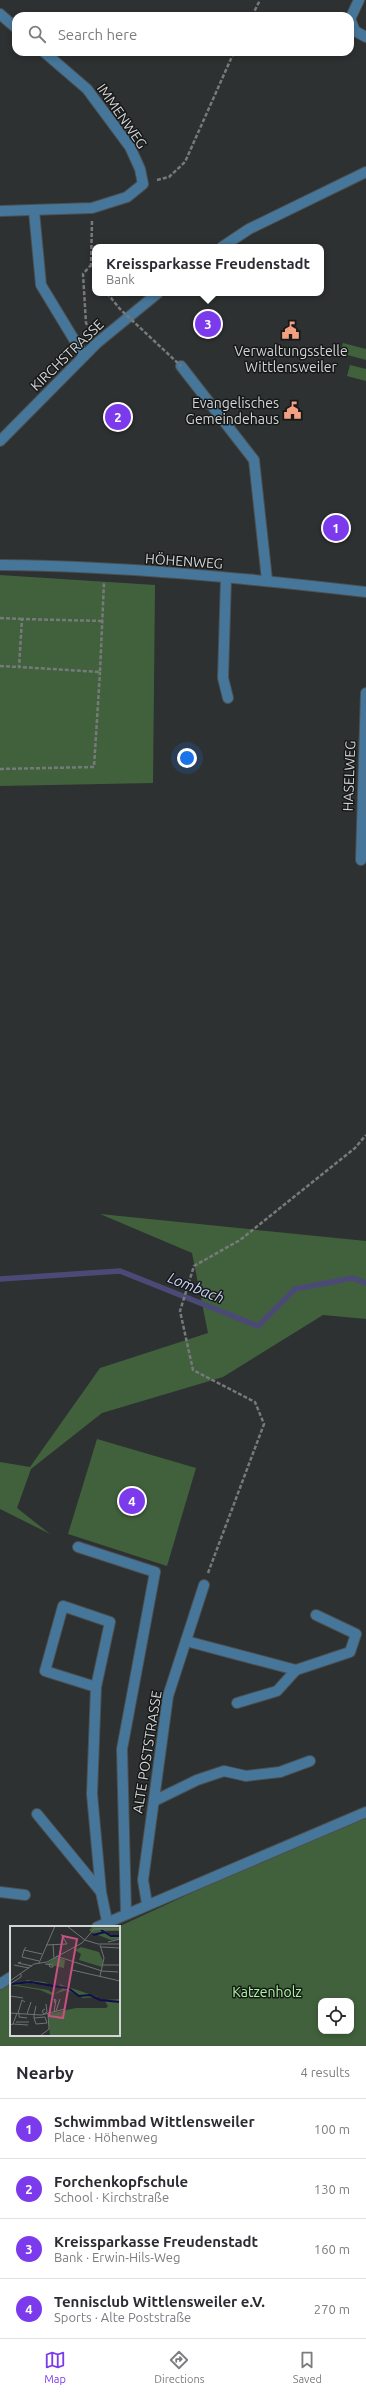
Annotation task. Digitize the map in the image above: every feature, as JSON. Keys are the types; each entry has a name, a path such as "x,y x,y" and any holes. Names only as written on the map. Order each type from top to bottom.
{"street":[{"path":"353,12 359,0"},
{"path":"0,14 12,24"},
{"path":"354,28 366,37"},
{"name":"IMMENWEG","path":"49,56 87,89 130,147 140,169 142,184"},
{"path":"226,244 249,229 366,172"},
{"path":"0,211 92,208 127,197 142,184"},
{"path":"34,211 41,285 84,356"},
{"name":"KIRCHSTRASSE","path":"0,441 97,343 154,296"},
{"path":"181,366 254,460 267,580"},
{"name":"HÖHENWEG","path":"0,565 74,566 267,580 366,592"},
{"path":"226,578 223,678 228,698"},
{"name":"HASELWEG","path":"360,860 364,808 366,693"},
{"path":"78,1547 155,1572 122,1749 126,1913"},
{"name":"ALTE POSTSTRASSE","path":"147,1904 143,1880 168,1696 204,1585"},
{"path":"96,1687 45,1670 63,1606 110,1622 96,1687 92,1794 101,1892 107,1921"},
{"path":"237,1703 277,1691 296,1670 350,1652 356,1634 316,1615"},
{"path":"186,1641 296,1670"},
{"path":"154,1801 197,1780 224,1771 246,1776 280,1772 310,1761"},
{"path":"99,1926 107,1921 366,1812"},
{"path":"36,1814 101,1892"},
{"path":"0,1892 25,1895"},
{"path":"0,1984 10,1978"}],"path":[{"path":"254,12 260,0"},
{"path":"142,184 169,177 185,162 232,56"},
{"path":"92,208 91,265 83,274 86,323 97,343"},
{"path":"110,296 120,309 181,366"},
{"path":"0,769 94,767 104,582"},
{"path":"0,618 102,621"},
{"path":"19,667 22,619"},
{"path":"0,666 100,672"},
{"path":"204,1585 264,1424 255,1402 193,1370 180,1310 187,1284 194,1266 240,1240 355,1148 366,1135"}],"green space":[{"path":"343,343 366,349 366,360 340,353"},
{"path":"350,365 366,369 366,381 347,376"},
{"path":"0,575 155,585 153,783 0,786"},
{"path":"100,1214 366,1241 366,1319 323,1315 223,1377 102,1413 31,1469 17,1508 50,1534 0,1509 0,1462 30,1467 100,1368 208,1333 192,1253"},
{"path":"97,1439 196,1468 167,1566 68,1534"},
{"name":"Katzenholz","path":"366,1812 366,2046 0,2046 0,1990 10,1985 10,2036 120,2036 120,1926"}],"waterway":[{"name":"Lombach","path":"0,1279 120,1271 258,1326 295,1289 352,1278 366,1283"}],"place":[{"name":"Kreissparkasse Freudenstadt","path":"208,324"},
{"name":"Verwaltungsstelle Wittlensweiler","path":"291,331"},
{"name":"Evangelisches Gemeindehaus","path":"292,411"},
{"name":"Forchenkopfschule","path":"118,417"},
{"name":"Schwimmbad Wittlensweiler","path":"336,528"},
{"name":"Tennisclub Wittlensweiler e.V.","path":"132,1501"}]}
